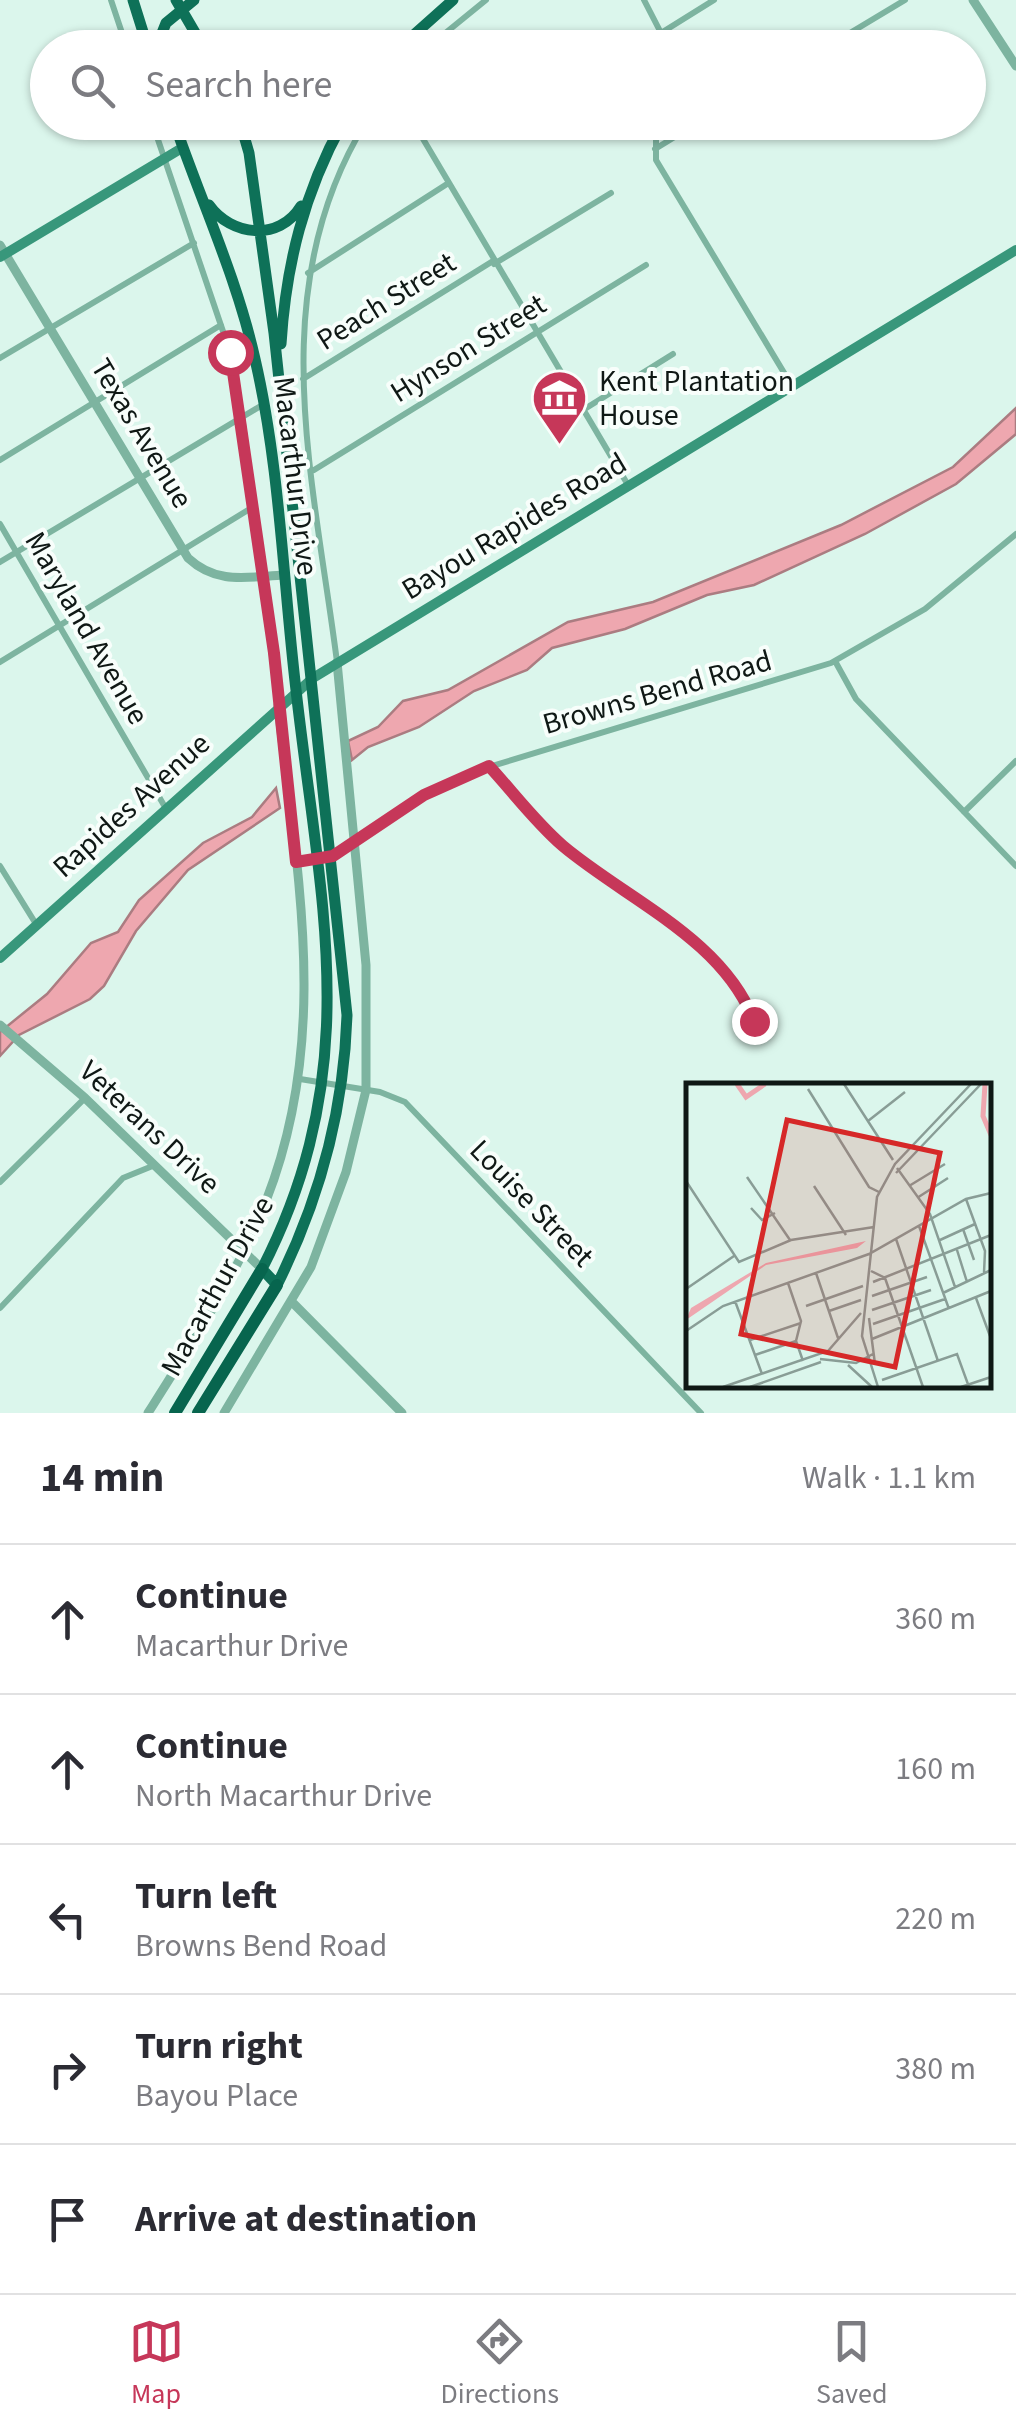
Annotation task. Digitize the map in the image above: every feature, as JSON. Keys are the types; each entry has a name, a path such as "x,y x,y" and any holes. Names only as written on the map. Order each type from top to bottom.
{"highway":[{"path":"133,0 145,30"},
{"path":"162,30 179,4 194,0"},
{"path":"419,30 453,0"},
{"path":"179,4 194,30"},
{"name":"Macarthur Drive","path":"175,1413 262,1268 301,1176 323,1082 330,1000 264,404 242,312 180,140"},
{"name":"Macarthur Drive","path":"198,1413 276,1285 316,1195 342,1086 346,986 284,418 246,140"},
{"path":"284,418 284,304 296,230 335,140"},
{"path":"200,193 224,223 239,230 260,230 288,222 312,189"},
{"path":"284,575 302,573"},
{"path":"262,1268 276,1285"}],"main road":[{"path":"2,252 182,148"},
{"name":"Bayou Rapides Road","path":"296,690 1016,250"},
{"name":"Rapides Avenue","path":"0,958 296,690"}],"street":[{"path":"111,0 121,30"},
{"path":"449,30 486,0"},
{"path":"644,0 660,30"},
{"path":"664,30 714,0"},
{"path":"855,30 905,0"},
{"path":"973,0 1016,66"},
{"name":"Macarthur Drive","path":"158,140 221,325 242,414 278,706"},
{"name":"Macarthur Drive","path":"337,662 303,379 307,274 325,207 357,140"},
{"path":"423,140 628,486"},
{"path":"655,140 656,160 792,386"},
{"path":"655,149 670,140"},
{"path":"307,274 446,184"},
{"name":"Peach Street","path":"303,379 611,193"},
{"path":"0,358 194,242"},
{"name":"Texas Avenue","path":"2,252 182,551 201,570 217,577 284,575"},
{"name":"Hynson Street","path":"314,470 646,265"},
{"path":"0,460 221,325"},
{"path":"582,410 673,354"},
{"path":"0,562 264,404"},
{"path":"0,662 254,506"},
{"name":"Maryland Avenue","path":"0,524 166,808"},
{"name":"Browns Bend Road","path":"296,862 333,856 424,795 489,766 835,661 925,609 1016,534"},
{"path":"835,661 856,699 1016,866"},
{"path":"224,1413 293,1303 328,1226 366,1090 369,1010 337,662"},
{"path":"148,1413 244,1252 274,1178 300,1079 307,992 278,706"},
{"path":"964,812 1016,761"},
{"path":"489,766 560,843 690,938 746,1000 755,1034"},
{"path":"0,866 36,926"},
{"name":"Veterans Drive","path":"0,1025 86,1098 262,1268"},
{"name":"Louise Street","path":"300,1079 366,1090 405,1102 701,1413"},
{"path":"0,1182 86,1098"},
{"path":"0,1308 124,1178 155,1165"},
{"path":"293,1303 402,1413"}],"shaded area":[{"path":"1016,408 1016,434 956,484 865,534 754,585 707,595 625,629 552,648 527,670 474,691 419,727 368,747 352,760 348,741 378,727 403,701 448,690 568,622 653,602 841,525 953,467"},
{"path":"276,788 280,808 188,870 136,931 104,986 90,999 19,1035 0,1056 0,1032 47,994 91,943 118,932 139,900 203,843 252,817"}],"place":[{"name":"Kent Plantation House","path":"560,447"}],"route":[{"path":"230,352 274,653 296,862 333,856 424,795 489,766 560,843 690,938 746,1000 754,1021"}]}
